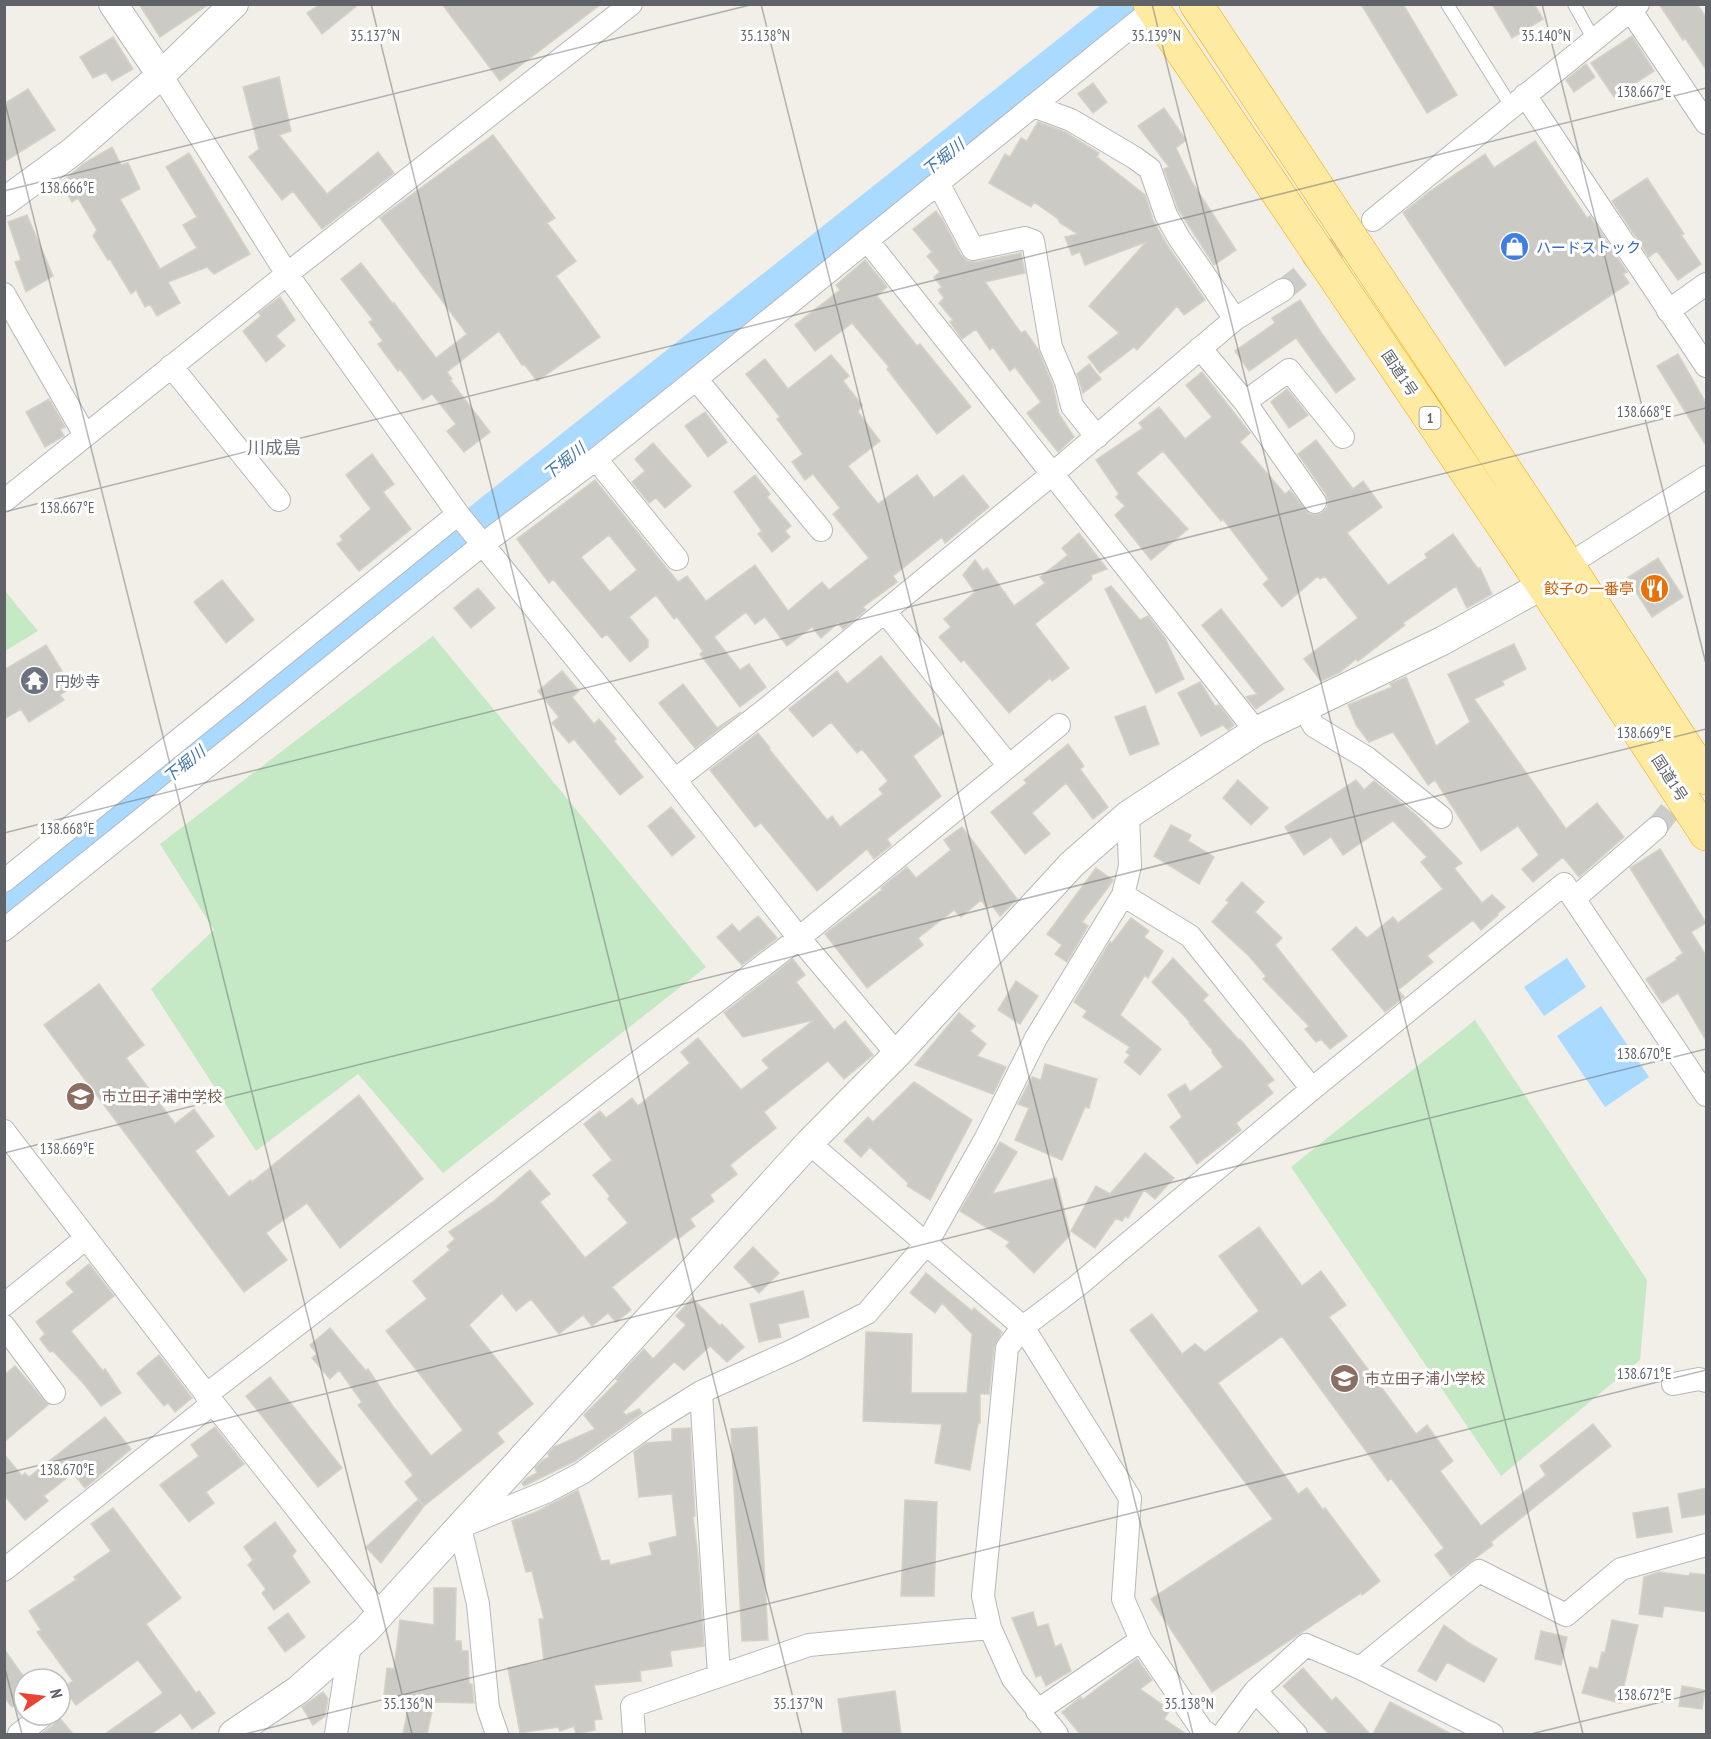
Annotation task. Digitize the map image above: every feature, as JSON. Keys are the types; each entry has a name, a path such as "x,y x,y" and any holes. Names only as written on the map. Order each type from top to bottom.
{"highway":[{"name":"国道1号","path":"1196,4 1707,778"},
{"name":"国道1号","path":"1152,7 1543,585 1707,834"}],"street":[{"path":"113,4 161,75 287,274 458,514 675,780 799,938 897,1054"},
{"path":"4,202 72,152 161,75 234,4"},
{"path":"4,501 287,274 631,4"},
{"path":"4,930 481,544 596,459 696,379 1152,7"},
{"path":"1373,220 1518,100 1635,8 1707,123"},
{"path":"1518,100 1707,366"},
{"path":"1033,106 1071,120 1150,169 1166,215 1179,238 1235,319"},
{"path":"938,183 973,249 1025,238 1033,241 1051,347 1066,382 1072,406 1096,437"},
{"path":"867,240 1256,731"},
{"path":"1668,311 1707,284"},
{"path":"675,780 885,612 1235,319 1283,290"},
{"path":"4,294 86,435"},
{"path":"1200,348 1245,402 1316,501"},
{"path":"171,366 279,500"},
{"path":"1245,402 1289,370 1343,437"},
{"path":"696,379 821,530"},
{"path":"596,459 677,559"},
{"path":"233,1734 298,1690 381,1615 809,1143 897,1054 1072,864 1128,815 1256,731 1442,641 1543,585 1568,565 1707,477"},
{"path":"4,881 458,514"},
{"path":"885,612 1009,766"},
{"path":"1304,709 1314,726 1367,758 1442,817"},
{"path":"4,1570 210,1399 799,938 1059,725"},
{"path":"460,1527 546,1492 582,1473 653,1422 701,1392 796,1349 867,1313 927,1243 986,1138 1036,1038 1123,895 1130,866 1128,815"},
{"path":"1575,898 1656,828"},
{"path":"1057,1734 1013,1679 990,1628 983,1596 1007,1348 1023,1327 1076,1287 1312,1089 1564,884 1707,1095"},
{"path":"1123,895 1190,936 1312,1089"},
{"path":"4,1131 210,1399 381,1615"},
{"path":"809,1143 1023,1327 1130,1498 1123,1599 1141,1640 1202,1730 1208,1734"},
{"path":"4,1305 86,1238"},
{"path":"4,1326 54,1394"},
{"path":"1673,1384 1698,1379 1707,1381"},
{"path":"701,1392 719,1675"},
{"path":"460,1527 478,1604 488,1708 497,1734"},
{"path":"1359,1668 1479,1571 1566,1615 1622,1569 1707,1545"},
{"path":"634,1734 632,1706 809,1645 990,1628"},
{"path":"1037,1711 1141,1640"},
{"path":"336,1734 350,1644"},
{"path":"1223,1734 1255,1691 1306,1645 1359,1668 1469,1729 1492,1734"},
{"path":"1255,1691 1296,1734"}],"lane":[{"path":"1447,4 1518,100"},
{"path":"1574,4 1594,40"}],"green space":[{"path":"5,591 38,631 4,651"},
{"path":"433,636 706,967 443,1173 358,1074 256,1151 151,989 214,930 160,844"},
{"path":"1475,1020 1647,1280 1640,1360 1501,1476 1291,1167"}],"water":[{"path":"1567,958 1586,987 1544,1016 1524,987"},
{"path":"1601,1006 1649,1077 1605,1107 1557,1036"}],"building":[{"path":"139,4 209,4 160,37"},
{"path":"321,4 359,4 322,34 307,13"},
{"path":"442,4 601,4 500,81"},
{"path":"1361,4 1403,4 1457,95 1427,113"},
{"path":"1492,4 1534,4 1543,19 1512,38"},
{"path":"1659,4 1697,4 1707,19 1707,71 1685,38 1683,40"},
{"path":"1632,36 1654,71 1614,97 1591,63"},
{"path":"113,37 133,69 112,81 106,72 93,78 80,57"},
{"path":"1586,64 1595,77 1574,92 1566,80"},
{"path":"279,77 291,131 279,135 327,194 378,152 394,173 322,229 293,191 282,200 249,157 259,149 243,87"},
{"path":"1093,83 1107,102 1093,113 1078,94"},
{"path":"28,89 55,130 4,162 4,104"},
{"path":"1164,108 1186,140 1176,148 1192,182 1236,250 1214,265 1178,209 1164,169 1169,167 1138,126"},
{"path":"1038,122 1065,132 1099,153 1097,157 1145,195 1153,220 1167,245 1205,300 1184,315 1177,306 1137,350 1134,347 1100,373 1088,357 1119,333 1089,306 1146,242 1085,265 1080,252 1072,255 1065,237 1078,234 1034,202 1031,207 989,183 1005,154 1010,157 1021,138 1027,141"},
{"path":"493,135 555,218 547,223 576,261 556,276 600,337 537,381 524,364 522,365 499,331 447,372 452,379 450,380 490,432 464,452 447,431 456,424 432,394 423,400 400,369 398,371 378,344 383,341 369,322 373,320 341,279 361,263 436,358 467,334 380,218"},
{"name":"ハードストック","path":"1535,141 1587,218 1590,216 1627,272 1623,274 1629,283 1505,366 1403,213 1429,192 1485,154 1494,168"},
{"path":"112,147 121,165 128,163 140,189 120,199 160,269 197,248 183,225 197,217 166,167 189,153 250,254 214,274 207,267 168,282 180,303 157,316 150,304 145,307 136,290 131,294 93,236 97,230 78,198 72,202 61,183 83,164"},
{"path":"1647,178 1701,264 1678,280 1657,251 1649,257 1612,201"},
{"path":"936,211 961,255 967,261 976,262 1021,253 1025,273 985,282 1021,333 1025,331 1038,349 1053,386 1059,414 1074,437 1058,452 1027,413 1041,402 1015,367 1010,371 993,347 990,350 976,329 962,339 950,322 953,320 939,303 944,298 938,290 942,287 934,277 940,272 927,256 932,252 913,229"},
{"path":"27,215 53,276 26,292 15,262 21,260 8,222"},
{"path":"865,260 887,287 877,296 971,407 937,434 887,369 889,367 852,323 815,351 795,325 840,290 836,285"},
{"path":"280,297 295,320 276,336 285,346 266,362 243,331 261,316 259,313"},
{"path":"1300,300 1355,379 1336,393 1296,338 1249,371 1235,351 1275,323 1272,318"},
{"path":"1678,354 1707,405 1707,447 1657,366"},
{"path":"831,355 849,376 843,381 862,405 858,412 880,441 848,466 878,504 917,475 934,498 963,475 989,507 945,543 942,537 893,576 897,582 863,607 866,610 843,629 838,623 821,638 812,627 787,646 765,617 755,624 746,612 714,637 740,670 749,664 766,687 740,707 700,654 703,651 677,617 674,619 656,595 629,617 648,640 648,647 630,662 607,634 602,638 553,579 549,583 517,539 595,480 678,582 687,576 706,601 755,565 788,611 822,582 829,590 869,558 833,514 840,508 813,474 805,480 792,462 803,454 777,419 780,417 746,374 765,359 788,389","holes":["609,535 637,570 610,592 581,557"]},
{"path":"1089,364 1101,379 1083,393 1077,374"},
{"path":"1202,372 1250,433 1240,442 1285,494 1290,490 1309,514 1322,513 1327,508 1328,501 1326,494 1298,454 1316,440 1353,489 1363,481 1382,507 1347,533 1388,585 1427,558 1425,554 1453,534 1478,569 1480,568 1492,594 1467,608 1456,586 1403,623 1405,625 1358,661 1356,659 1340,672 1321,681 1304,659 1358,618 1325,576 1320,579 1318,576 1282,607 1263,584 1269,579 1223,519 1221,521 1163,451 1136,473 1188,529 1151,560 1115,515 1125,506 1116,497 1119,494 1096,460 1143,428 1139,423 1159,407 1185,439 1212,417 1186,385"},
{"path":"1287,389 1308,415 1289,428 1271,402"},
{"path":"49,399 65,427 60,429 64,436 45,447 26,412"},
{"path":"705,412 727,442 708,457 685,426"},
{"path":"653,443 691,486 665,508 656,498 649,503 632,482 645,471 635,459"},
{"path":"372,454 394,484 383,492 411,529 359,571 337,544 343,540 340,536 371,509 346,475"},
{"path":"755,475 770,494 767,497 791,526 785,531 790,537 772,552 758,534 762,531 734,492"},
{"path":"1079,533 1107,569 1091,575 1092,579 1035,624 1069,668 1052,681 1050,678 1009,713 964,660 961,662 939,637 951,627 944,619 975,592 963,575 975,560 983,571 987,568 1014,606 1045,583 1040,577 1068,555 1062,548"},
{"name":"餃子の一番亭","path":"1658,558 1683,597 1652,617 1627,578"},
{"path":"222,580 254,620 226,643 194,602"},
{"path":"1111,586 1140,620 1148,616 1165,638 1184,679 1156,693 1105,589"},
{"path":"478,588 495,608 471,628 454,608"},
{"path":"1221,609 1284,689 1256,709 1246,697 1257,694 1202,625"},
{"path":"1514,644 1526,669 1502,681 1504,685 1474,699 1566,829 1597,803 1624,837 1579,877 1563,857 1533,882 1522,869 1539,855 1518,826 1481,851 1435,780 1428,785 1393,732 1369,742 1356,725 1348,705 1392,687 1390,684 1406,677 1436,746 1470,722 1448,674"},
{"name":"円妙寺","path":"46,645 62,671 59,673 69,689 60,695 64,700 29,722 21,709 4,719 4,670"},
{"path":"881,656 944,733 913,756 941,796 887,839 891,845 874,859 867,849 817,891 761,823 755,827 710,770 758,733 827,820 832,816 840,827 883,794 879,789 888,781 862,749 857,753 831,722 813,737 789,709 837,671 847,684"},
{"path":"562,671 579,691 572,697 594,724 599,719 643,777 620,795 574,739 569,743 552,723 559,717 538,691"},
{"path":"1200,682 1215,706 1219,705 1234,725 1228,730 1223,725 1201,736 1178,693"},
{"path":"683,684 717,728 741,712 695,748 659,703"},
{"path":"1145,706 1159,744 1130,755 1115,717"},
{"path":"1068,744 1084,766 1080,769 1108,807 1093,819 1066,783 1032,813 1050,834 1025,854 991,812 1027,783 1024,780"},
{"path":"1238,780 1268,808 1251,825 1223,798"},
{"path":"1356,780 1364,790 1374,781 1416,815 1462,863 1454,868 1482,903 1492,895 1505,907 1481,930 1473,920 1427,956 1433,962 1398,990 1404,997 1385,1012 1332,949 1356,927 1367,938 1393,917 1398,923 1443,889 1421,862 1427,857 1393,821 1343,855 1331,837 1304,855 1285,827"},
{"path":"671,807 695,837 672,856 648,826"},
{"path":"1171,825 1191,835 1188,841 1214,857 1199,884 1154,856"},
{"path":"962,827 1017,899 1000,916 991,904 987,908 981,900 961,917 954,910 918,938 923,945 867,988 825,934 882,890 881,888 907,867 916,878 951,850 944,840"},
{"path":"1660,849 1706,923 1691,932 1707,957 1707,1042 1678,993 1662,1003 1646,979 1677,960 1676,958 1683,953 1630,868"},
{"path":"1096,868 1113,880 1082,922 1088,926 1067,962 1055,954 1062,945 1047,934"},
{"path":"1242,882 1264,902 1255,912 1282,938 1275,945 1347,1036 1330,1049 1321,1039 1316,1042 1305,1029 1309,1026 1263,979 1266,976 1249,956 1212,922 1229,902 1226,900"},
{"path":"758,916 777,938 742,965 717,937 732,924 739,932"},
{"path":"1131,918 1149,931 1144,937 1163,951 1148,978 1145,975 1120,1015 1161,1049 1140,1075 1124,1062 1130,1055 1126,1052 1130,1047 1083,1017 1087,1011 1074,1002 1110,942 1112,943"},
{"path":"1173,958 1208,995 1203,1000 1274,1080 1267,1085 1273,1093 1236,1123 1241,1130 1197,1164 1170,1127 1182,1117 1168,1095 1185,1084 1190,1092 1223,1067 1190,1022 1152,982"},
{"path":"793,959 805,975 796,982 834,1030 845,1021 873,1055 844,1079 828,1061 764,1112 776,1128 730,1165 737,1174 710,1195 714,1201 690,1219 695,1226 678,1239 676,1236 612,1287 631,1310 616,1322 608,1313 592,1326 583,1315 559,1334 531,1299 516,1311 502,1293 469,1325 533,1404 497,1433 504,1442 424,1506 405,1482 413,1475 358,1405 362,1402 339,1370 330,1379 312,1358 317,1354 310,1345 330,1328 366,1371 368,1369 431,1456 463,1430 386,1331 427,1299 413,1281 450,1250 447,1246 455,1239 449,1232 494,1201 530,1170 550,1194 540,1202 585,1258 628,1223 608,1199 610,1196 593,1175 612,1160 584,1124 600,1111 606,1118 632,1098 638,1106 690,1063 681,1052 698,1038 741,1090 769,1068 762,1060 814,1020 743,1037 724,1013"},
{"path":"1016,981 1038,996 1020,1024 998,1010"},
{"path":"99,984 144,1045 126,1058 175,1124 194,1109 214,1136 195,1151 229,1197 251,1180 252,1182 359,1095 423,1179 340,1248 307,1203 266,1233 287,1260 244,1292 44,1025"},
{"path":"959,1013 975,1026 970,1031 986,1044 977,1056 1006,1067 993,1094 915,1065"},
{"path":"1045,1064 1097,1079 1089,1108 1085,1107 1062,1160 1015,1140 1029,1108 1018,1104 1032,1077 1041,1080"},
{"path":"914,1082 972,1120 930,1200 907,1186 908,1183 870,1147 861,1157 844,1141 868,1117 873,1122"},
{"path":"1000,1142 1017,1152 992,1194 1056,1178 1070,1235 1034,1273 1006,1246 1010,1242 960,1211"},
{"path":"1145,1153 1174,1178 1155,1199 1144,1190 1128,1218 1125,1216 1122,1221 1116,1218 1095,1248 1071,1231 1096,1186 1110,1194"},
{"name":"市立田子浦小学校","path":"1259,1227 1302,1286 1321,1271 1346,1305 1329,1317 1416,1434 1427,1425 1453,1461 1440,1471 1481,1526 1546,1475 1540,1466 1593,1424 1611,1446 1491,1542 1493,1545 1451,1576 1435,1555 1444,1548 1391,1478 1388,1481 1282,1336 1218,1383 1298,1494 1307,1488 1323,1510 1325,1508 1380,1581 1212,1692 1151,1599 1273,1519 1130,1330 1152,1314 1182,1354 1195,1344 1205,1352 1259,1311 1219,1256"},
{"path":"753,1247 779,1273 759,1293 734,1267"},
{"path":"89,1264 114,1296 71,1331 103,1371 105,1369 121,1393 101,1406 53,1351 50,1352 40,1339 45,1334 36,1322 74,1292 66,1283"},
{"path":"926,1273 972,1311 974,1308 1002,1332 994,1347 989,1394 980,1394 980,1423 978,1423 970,1470 935,1463 942,1424 863,1421 866,1332 912,1334 911,1393 967,1393 972,1334 942,1303 935,1313 910,1293"},
{"path":"803,1291 809,1317 778,1324 781,1337 759,1342 750,1304"},
{"path":"692,1298 744,1347 727,1362 710,1346 684,1370 674,1362 623,1412 626,1415 639,1409 642,1413 575,1461 524,1486 522,1483 537,1473 535,1468 549,1457 548,1454 554,1447 595,1429 584,1415 618,1381 616,1379 644,1349 653,1359 686,1325 676,1316"},
{"path":"159,1355 192,1398 175,1412 168,1403 164,1406 137,1373"},
{"path":"15,1366 48,1405 4,1442 4,1375"},
{"path":"270,1377 342,1468 318,1487 246,1396"},
{"path":"105,1417 131,1449 85,1488 73,1473 44,1496 48,1501 25,1520 4,1495 4,1454 22,1476 25,1473 29,1477"},
{"path":"215,1427 244,1464 206,1492 214,1503 189,1522 160,1485 199,1456 191,1445"},
{"path":"757,1427 768,1640 742,1641 731,1429"},
{"path":"690,1428 695,1516 693,1517 704,1646 670,1651 672,1666 640,1671 641,1681 594,1685 602,1719 594,1720 595,1730 576,1734 574,1726 560,1731 558,1727 520,1733 508,1668 544,1661 539,1619 544,1619 532,1571 526,1572 512,1521 536,1512 578,1490 601,1561 609,1560 610,1565 652,1555 649,1543 677,1536 672,1494 639,1497 634,1452 646,1443 672,1441 672,1429"},
{"path":"1707,1488 1707,1514 1682,1518 1678,1494"},
{"path":"418,1500 424,1506 381,1563 366,1547"},
{"path":"905,1500 937,1502 934,1596 901,1596"},
{"path":"1668,1507 1672,1532 1637,1538 1633,1513"},
{"path":"113,1508 181,1598 146,1624 196,1693 199,1691 215,1713 192,1729 181,1713 151,1734 105,1734 163,1693 138,1660 76,1705 72,1700 72,1667 63,1667 37,1632 41,1630 29,1611 76,1580 74,1577 111,1551 91,1524"},
{"path":"275,1522 296,1551 292,1556 310,1582 274,1610 262,1593 266,1589 248,1565 253,1560 244,1547"},
{"path":"1659,1572 1689,1576 1690,1573 1707,1575 1707,1612 1664,1606 1662,1617 1639,1614 1644,1577"},
{"path":"434,1588 456,1588 455,1641 461,1641 462,1651 468,1651 469,1684 472,1684 474,1703 434,1702 427,1734 403,1734 410,1698 384,1695 387,1668 394,1669 400,1620 434,1625"},
{"path":"1033,1612 1037,1627 1048,1624 1055,1647 1061,1644 1071,1671 1046,1686 1041,1675 1036,1677 1012,1618"},
{"path":"288,1613 305,1637 285,1652 268,1628"},
{"path":"1612,1620 1638,1625 1620,1703 1582,1693 1590,1667 1598,1669 1602,1652 1605,1653"},
{"path":"1444,1625 1497,1659 1484,1682 1447,1662 1436,1681 1418,1671"},
{"path":"1541,1631 1567,1637 1561,1665 1535,1659"},
{"path":"4,1649 17,1667 12,1667 12,1707 4,1697"},
{"path":"1137,1659 1152,1680 1140,1689 1170,1710 1164,1719 1186,1734 1080,1734 1062,1712"},
{"path":"1303,1668 1332,1701 1336,1697 1370,1734 1329,1734 1283,1686"},
{"path":"1682,1686 1705,1690 1702,1709 1679,1706"},
{"path":"895,1691 901,1734 843,1734 838,1699"},
{"path":"323,1692 328,1699 325,1716 313,1725 302,1707"},
{"path":"1390,1702 1421,1718 1451,1734 1373,1734"},
{"path":"50,1727 67,1727 73,1734 41,1734"}],"waterway":[{"name":"下堀川","path":"4,908 445,552 1123,13"}],"tunnel":[{"path":"1283,290 1362,228"},
{"path":"1656,828 1689,787"}],"place":[{"name":"ハードストック","path":"1515,247"},
{"name":"餃子の一番亭","path":"1655,588"},
{"name":"円妙寺","path":"34,681"},
{"name":"市立田子浦中学校","path":"81,1096"},
{"name":"市立田子浦小学校","path":"1344,1378"}],"district":[{"name":"川成島","path":"274,447"}]}
